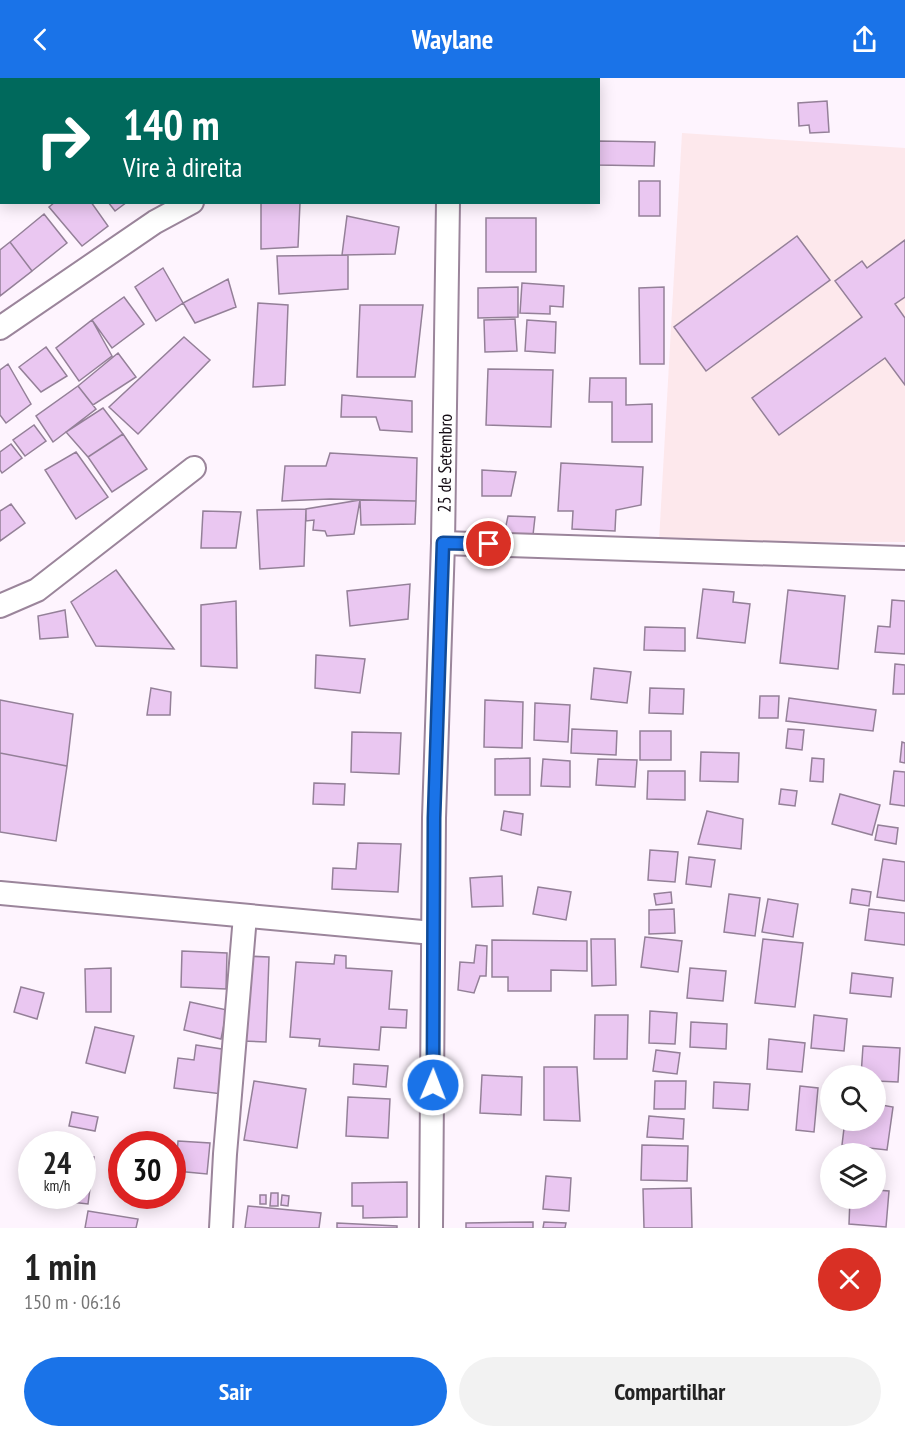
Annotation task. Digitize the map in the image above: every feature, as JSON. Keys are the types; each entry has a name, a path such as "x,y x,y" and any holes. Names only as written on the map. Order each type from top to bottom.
{"street":[{"path":"0,328 155,222 188,204"},
{"name":"25 de Setembro","path":"431,1228 434,818 443,543 448,204"},
{"path":"0,606 37,590 194,468"},
{"path":"443,543 905,558"},
{"path":"0,893 433,933"},
{"path":"221,1228 245,916"}],"shaded area":[{"path":"682,133 905,148 905,542 659,541"}],"building":[{"path":"827,101 829,132 810,133 809,125 799,126 798,103"},
{"path":"600,141 655,142 654,166 600,165"},
{"path":"639,181 660,181 660,216 639,216"},
{"path":"53,204 92,204 108,226 82,246 49,207"},
{"path":"110,204 124,204 115,211"},
{"path":"261,204 300,204 298,247 261,249"},
{"path":"44,214 67,243 32,271 10,242"},
{"path":"347,216 399,227 395,254 342,255"},
{"path":"486,218 536,218 536,272 486,272"},
{"path":"797,236 830,280 706,371 674,327"},
{"path":"905,240 905,297 895,304 905,318 905,385 885,358 779,435 752,398 862,317 835,281 862,261 867,268"},
{"path":"10,242 32,271 0,296 0,250"},
{"path":"348,255 348,289 279,294 277,256"},
{"path":"163,268 183,303 156,321 135,287"},
{"path":"228,279 236,307 195,323 183,303"},
{"path":"522,283 564,286 563,307 550,306 550,314 520,313"},
{"path":"518,287 518,317 478,318 478,288"},
{"path":"664,287 664,364 640,364 639,288"},
{"path":"124,297 144,324 112,348 92,320"},
{"path":"258,303 288,305 285,385 253,387"},
{"path":"360,305 423,305 415,377 357,377"},
{"path":"515,319 517,351 485,352 484,320"},
{"path":"92,320 112,356 79,381 56,348"},
{"path":"527,320 556,322 555,353 525,351"},
{"path":"184,337 210,360 138,434 109,407"},
{"path":"46,347 67,376 41,392 19,367"},
{"path":"118,353 136,377 93,405 78,386"},
{"path":"8,364 31,404 6,423 0,415 0,370"},
{"path":"488,369 553,370 551,427 486,425"},
{"path":"590,378 626,378 626,405 652,404 652,442 612,442 612,402 589,402"},
{"path":"78,386 96,409 53,442 36,416"},
{"path":"342,395 412,401 412,432 380,430 376,417 341,417"},
{"path":"103,408 123,434 88,457 66,432"},
{"path":"34,425 46,441 25,456 13,440"},
{"path":"123,434 147,469 112,492 88,457"},
{"path":"11,444 22,458 2,473 0,452"},
{"path":"76,452 108,497 76,519 45,470"},
{"path":"330,453 417,458 416,501 330,499 282,501 285,466 326,466"},
{"path":"561,463 643,467 641,505 616,510 615,531 572,529 573,511 558,511"},
{"path":"482,470 516,472 511,496 482,496"},
{"path":"360,500 416,501 415,524 361,525"},
{"path":"360,500 354,534 327,536 325,531 313,530 314,520 306,521 306,509"},
{"path":"11,504 25,523 0,541 0,511"},
{"path":"306,509 304,566 260,569 257,510"},
{"path":"203,511 241,512 236,548 201,548"},
{"path":"508,516 535,517 533,535 504,535"},
{"path":"116,570 174,649 96,646 71,602"},
{"path":"410,584 408,619 350,626 347,591"},
{"path":"703,589 734,592 733,602 750,604 745,643 697,638"},
{"path":"788,590 845,596 838,669 780,663"},
{"path":"892,600 905,601 905,654 875,652 878,626 890,627"},
{"path":"236,601 237,668 201,666 201,605"},
{"path":"65,610 68,637 40,639 38,616"},
{"path":"645,627 685,628 685,651 644,650"},
{"path":"316,655 365,659 360,693 315,688"},
{"path":"895,664 905,665 905,694 893,694"},
{"path":"594,668 631,672 627,703 591,699"},
{"path":"151,688 171,692 170,715 147,715"},
{"path":"650,688 684,689 683,714 649,713"},
{"path":"760,696 779,696 778,718 759,718"},
{"path":"789,698 876,710 873,731 786,721"},
{"path":"0,700 73,714 67,766 0,753"},
{"path":"485,700 523,702 522,748 484,747"},
{"path":"535,703 570,705 568,742 534,740"},
{"path":"572,729 617,731 616,755 571,753"},
{"path":"788,729 804,730 802,750 786,748"},
{"path":"640,731 671,731 671,760 640,760"},
{"path":"352,732 401,733 399,774 351,772"},
{"path":"902,742 905,743 905,763 900,762"},
{"path":"701,752 739,753 738,782 700,781"},
{"path":"0,753 67,766 56,841 0,832"},
{"path":"530,758 530,795 495,795 495,759"},
{"path":"812,758 824,759 823,782 810,781"},
{"path":"543,759 570,761 570,787 541,786"},
{"path":"598,759 637,760 635,787 596,785"},
{"path":"648,771 685,771 685,800 647,799"},
{"path":"894,771 905,772 905,806 890,804"},
{"path":"314,783 345,784 344,805 313,804"},
{"path":"781,789 797,791 795,806 779,804"},
{"path":"840,794 880,805 872,835 832,824"},
{"path":"504,811 523,814 521,835 501,830"},
{"path":"707,811 743,819 741,849 698,844"},
{"path":"878,825 898,828 896,844 875,840"},
{"path":"358,843 401,844 398,892 332,889 333,868 356,869"},
{"path":"650,850 678,852 675,882 648,880"},
{"path":"689,857 715,860 711,887 686,884"},
{"path":"883,859 905,862 905,901 877,897"},
{"path":"502,876 503,906 472,907 470,878"},
{"path":"538,887 571,892 566,920 533,914"},
{"path":"852,889 871,892 869,906 850,903"},
{"path":"671,892 672,903 656,905 654,894"},
{"path":"729,894 760,898 755,936 724,932"},
{"path":"768,899 798,904 793,937 762,932"},
{"path":"674,909 675,933 649,934 649,910"},
{"path":"869,909 905,913 905,945 865,940"},
{"path":"645,937 682,941 678,972 641,967"},
{"path":"591,939 615,939 616,985 592,986"},
{"path":"763,939 803,943 795,1007 755,1003"},
{"path":"492,940 587,941 587,971 551,970 551,991 508,991 508,977 492,977"},
{"path":"476,945 487,946 486,976 480,976 474,993 458,990 460,962 474,963"},
{"path":"182,951 227,953 226,989 181,987"},
{"path":"335,955 346,956 346,968 392,971 389,1009 407,1010 406,1028 381,1027 379,1050 319,1046 320,1039 290,1037 296,962 334,964"},
{"path":"245,956 269,957 266,1042 242,1041"},
{"path":"111,968 111,1012 86,1012 85,969"},
{"path":"690,968 726,971 723,1001 687,998"},
{"path":"852,973 893,978 891,997 850,993"},
{"path":"21,987 44,993 37,1019 14,1012"},
{"path":"190,1002 227,1010 221,1039 184,1030"},
{"path":"650,1011 677,1013 675,1044 649,1043"},
{"path":"595,1015 628,1015 627,1059 594,1059"},
{"path":"814,1015 847,1019 844,1051 811,1048"},
{"path":"691,1022 727,1024 726,1049 690,1047"},
{"path":"95,1027 134,1036 125,1073 86,1063"},
{"path":"769,1039 805,1043 802,1072 767,1069"},
{"path":"196,1045 228,1050 222,1094 174,1088 178,1058 194,1060"},
{"path":"863,1046 900,1048 898,1082 886,1081 886,1065 862,1065"},
{"path":"656,1050 680,1053 677,1074 653,1071"},
{"path":"354,1064 388,1066 386,1087 353,1084"},
{"path":"544,1067 577,1067 580,1121 544,1120"},
{"path":"482,1075 522,1077 521,1115 480,1113"},
{"path":"254,1081 306,1089 297,1148 244,1140"},
{"path":"655,1081 686,1081 685,1109 654,1109"},
{"path":"714,1082 750,1084 748,1110 713,1108"},
{"path":"800,1086 818,1088 814,1132 796,1130"},
{"path":"348,1097 390,1099 388,1138 346,1136"},
{"path":"886,1106 893,1107 887,1150 886,1143 842,1143 844,1131 886,1131"},
{"path":"72,1112 98,1117 95,1131 69,1126"},
{"path":"649,1116 684,1119 683,1139 647,1137"},
{"path":"186,1142 210,1143 207,1174 186,1172"},
{"path":"642,1145 688,1146 687,1181 641,1180"},
{"path":"546,1176 571,1178 569,1211 543,1209"},
{"path":"407,1182 407,1217 363,1218 363,1206 352,1206 352,1183"},
{"path":"691,1188 692,1228 644,1228 643,1189"},
{"path":"886,1191 889,1191 886,1227 849,1224 850,1209 886,1209"},
{"path":"271,1193 278,1193 278,1206 270,1206"},
{"path":"260,1195 266,1195 266,1204 260,1204"},
{"path":"282,1195 289,1196 288,1206 281,1205"},
{"path":"248,1206 321,1213 319,1228 245,1228"},
{"path":"88,1211 138,1219 136,1228 85,1228"},
{"path":"533,1222 533,1228 466,1228 466,1223"},
{"path":"544,1222 566,1223 565,1228 543,1228"},
{"path":"337,1223 397,1226 397,1228 337,1228"}],"route":[{"path":"433,1085 434,818 443,543 489,544"}]}
